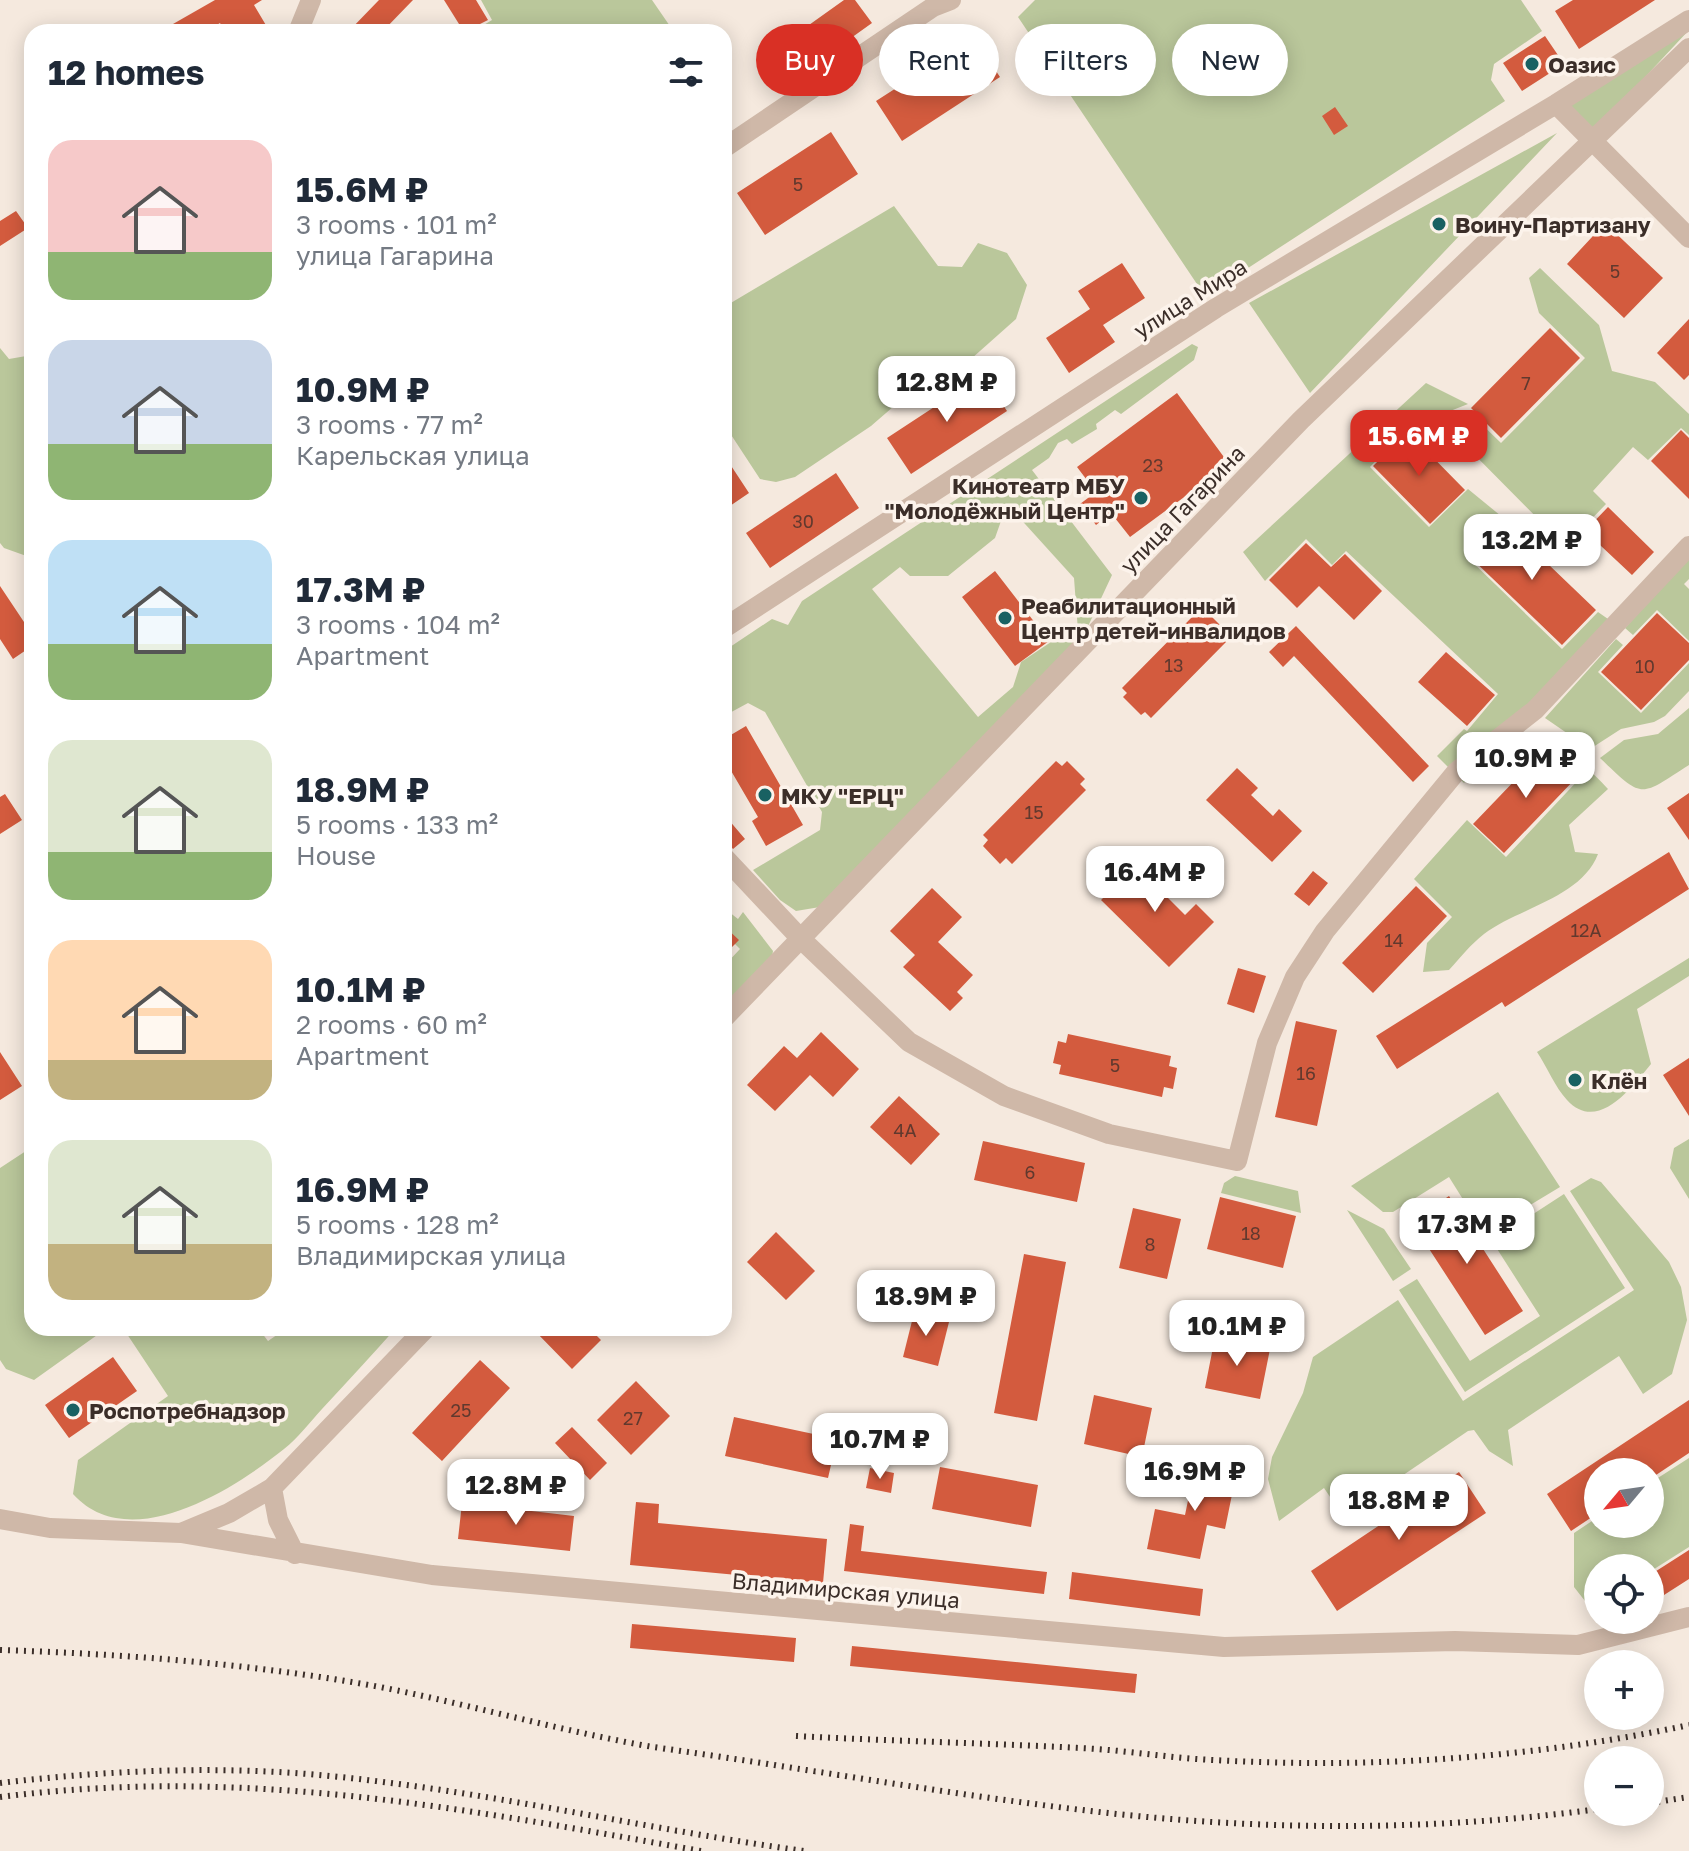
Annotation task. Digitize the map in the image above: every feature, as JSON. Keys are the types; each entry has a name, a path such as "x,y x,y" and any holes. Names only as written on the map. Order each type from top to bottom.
{"street":[{"path":"301,24 311,0"},
{"path":"732,143 933,7 951,0"},
{"name":"улица Мира","path":"732,623 1216,308 1556,104 1689,20"},
{"name":"улица Гагарина","path":"732,1010 1301,420 1689,48"},
{"path":"1556,104 1689,238"},
{"path":"732,866 801,939 909,1042 1004,1096 1109,1134 1237,1161 1267,1043 1295,977 1325,931 1456,772 1535,710 1689,546"},
{"path":"181,1533 229,1513 272,1488 418,1336"},
{"path":"272,1488 278,1520 295,1554"},
{"name":"Владимирская улица","path":"0,1519 50,1528 181,1533 447,1577 1224,1647 1455,1641 1578,1645 1689,1617"}],"green space":[{"path":"481,0 652,0 668,24 485,24 492,20"},
{"path":"1035,0 1521,0 1542,31 1494,64 1491,80 1505,101 1205,296 1071,96 1156,96 1156,24 1023,24 1018,17"},
{"path":"1689,30 1592,134 1569,105"},
{"path":"1557,133 1310,393 1249,303"},
{"path":"894,206 938,266 962,267 978,243 1007,253 1027,285 1016,319 971,359 924,366 901,400 871,426 795,477 776,482 760,479 732,436 732,302"},
{"path":"1540,268 1599,325 1612,371 1655,382 1689,414 1689,435 1681,428 1648,460 1633,447 1593,491 1606,504 1581,530 1560,541 1450,430 1468,411 1501,443 1585,358 1539,313 1529,278"},
{"path":"1192,344 1198,347 1194,360 1121,414 1115,410 1096,424 1097,429 1072,444 1067,439 1058,443 1049,458 1032,470 1112,575 1083,637 1078,631 1074,578 1007,504 995,538 948,576 910,576 900,567 872,589 978,717 1013,687 1021,662 1060,636 1067,634 1076,644 820,907 796,911 780,900 753,870 820,830 822,812 765,712 748,703 732,712 732,646 772,619 788,625 802,601"},
{"path":"0,348 9,359 24,356 24,555 4,548 0,543"},
{"path":"1426,383 1468,404 1407,428 1370,467 1429,527 1468,489 1501,516 1465,555 1562,649 1598,612 1608,619 1464,783 1437,756 1464,729 1467,731 1498,694 1346,551 1332,565 1306,539 1265,581 1243,552"},
{"path":"1689,557 1689,579 1684,584 1689,589 1689,641 1657,610 1633,635 1625,628"},
{"path":"1616,639 1623,645 1598,672 1641,713 1689,663 1689,691 1665,716 1654,722 1621,729 1590,749 1545,718"},
{"path":"1689,708 1689,765 1660,783 1650,788 1634,787 1600,758 1624,740 1658,734"},
{"path":"1547,743 1573,757 1608,789 1569,825 1575,852 1598,854 1590,869 1563,892 1484,934 1449,970 1423,972 1427,943 1452,917 1414,879 1467,820 1506,857 1582,776"},
{"path":"743,912 773,951 771,963 732,1004 732,958 740,949 732,941 732,914 738,919"},
{"path":"1689,958 1689,976 1637,1009 1651,1064 1635,1084 1614,1103 1591,1112 1579,1109 1567,1100 1537,1052"},
{"path":"1498,1092 1560,1187 1484,1233 1449,1177 1393,1212 1383,1212 1351,1186"},
{"path":"1689,1139 1689,1199 1670,1168 1674,1148"},
{"path":"24,1152 24,1336 96,1336 34,1380 6,1369 0,1360 0,1168"},
{"path":"1235,1176 1298,1191 1301,1213 1221,1193 1224,1183"},
{"path":"1591,1178 1601,1182 1669,1262 1681,1287 1687,1320 1672,1374 1643,1394 1619,1356 1508,1430 1513,1466 1489,1451 1474,1430 1468,1431 1343,1516 1324,1488 1279,1521 1268,1479 1272,1457 1303,1393 1313,1357 1398,1300 1463,1401 1634,1290 1570,1191"},
{"path":"1564,1194 1625,1288 1465,1392 1399,1290 1417,1279 1470,1361 1540,1316 1492,1241"},
{"path":"1347,1210 1384,1229 1411,1269 1393,1281"},
{"path":"128,1336 264,1336 268,1341 275,1336 389,1336 294,1440 237,1482 210,1498 151,1518 122,1519 96,1512 73,1494 78,1460 168,1396"},
{"path":"1689,1458 1689,1547 1664,1563 1664,1554 1584,1554 1584,1600 1574,1587 1574,1533 1584,1526 1584,1538 1664,1538 1664,1474"}],"building":[{"path":"215,0 262,0 254,5 265,24 220,23 173,24"},
{"path":"379,0 413,0 390,24 356,24"},
{"path":"444,0 476,0 488,20 480,24 459,24"},
{"path":"844,0 855,0 872,23 863,29 863,24 810,24"},
{"path":"1573,0 1655,0 1579,49 1555,11"},
{"path":"1545,36 1564,64 1522,91 1503,63"},
{"path":"884,96 971,96 902,141 876,101"},
{"path":"1335,107 1348,126 1334,135 1322,116"},
{"path":"831,132 858,174 765,235 737,193"},
{"path":"16,211 24,222 24,231 0,246 0,221"},
{"path":"1605,223 1663,278 1624,318 1567,264"},
{"path":"1122,263 1145,298 1103,325 1115,342 1069,373 1046,338 1090,309 1078,291"},
{"path":"1689,319 1689,375 1684,380 1657,353"},
{"path":"1550,328 1580,358 1501,438 1471,408"},
{"path":"983,375 1007,411 911,474 887,438"},
{"path":"1177,393 1229,464 1130,537 1111,513 1096,525 1080,504 1096,492 1077,467"},
{"path":"1681,430 1689,438 1689,499 1651,461"},
{"path":"1408,432 1465,490 1430,524 1373,466"},
{"path":"732,467 749,493 732,505"},
{"path":"836,473 859,508 770,568 746,533"},
{"path":"1608,507 1654,552 1632,575 1585,531"},
{"path":"1502,520 1596,610 1562,645 1468,555"},
{"path":"1306,543 1331,567 1345,554 1382,591 1354,620 1319,586 1297,608 1269,580"},
{"name":"Реабилитационный Центр детей-инвалидов","path":"995,571 1049,641 1015,666 962,597"},
{"path":"0,586 24,622 24,651 13,659 0,639"},
{"path":"1197,612 1203,618 1208,613 1226,631 1221,636 1226,642 1151,718 1145,712 1141,715 1123,697 1127,693 1122,688"},
{"path":"1657,613 1689,643 1689,660 1641,710 1601,672"},
{"path":"1296,626 1429,766 1413,782 1294,656 1283,667 1269,652"},
{"path":"1446,652 1495,695 1467,726 1418,682"},
{"name":"МКУ \"ЕРЦ\"","path":"746,726 803,825 766,846 752,821 758,817 732,772 732,734"},
{"path":"1547,747 1578,776 1504,853 1473,824"},
{"path":"1056,761 1062,766 1067,761 1085,779 1080,784 1086,790 1012,864 1006,858 1000,864 983,846 988,840 983,835"},
{"path":"1237,768 1258,788 1251,795 1273,816 1279,809 1302,831 1272,862 1206,800"},
{"path":"1689,793 1689,840 1667,808"},
{"path":"5,794 22,820 0,834 0,797"},
{"path":"732,824 745,839 732,848"},
{"path":"1669,852 1689,889 1505,1007 1502,1002 1397,1069 1376,1036"},
{"path":"1146,856 1162,872 1152,882 1185,915 1196,904 1214,922 1169,967 1101,900"},
{"path":"1313,871 1328,883 1309,906 1294,894"},
{"path":"1416,886 1447,916 1373,993 1342,963"},
{"path":"932,888 962,917 938,942 973,975 957,992 963,998 950,1011 903,967 915,955 890,931"},
{"path":"732,933 739,940 732,947"},
{"path":"1238,968 1266,976 1254,1013 1227,1004"},
{"path":"1296,1021 1337,1030 1317,1126 1275,1117"},
{"path":"821,1032 859,1069 833,1097 810,1075 775,1111 747,1085 784,1046 797,1058"},
{"path":"1068,1034 1171,1056 1169,1066 1177,1068 1173,1089 1164,1087 1162,1097 1059,1074 1061,1065 1053,1063 1058,1041 1066,1043"},
{"path":"0,1052 22,1086 0,1100"},
{"path":"1689,1058 1689,1116 1663,1075"},
{"path":"899,1096 940,1134 911,1165 870,1127"},
{"path":"983,1141 1085,1163 1077,1202 974,1180"},
{"path":"1449,1196 1523,1311 1485,1335 1411,1221"},
{"path":"1220,1197 1296,1216 1283,1268 1207,1249"},
{"path":"1133,1208 1181,1219 1167,1279 1119,1268"},
{"path":"776,1232 815,1271 786,1300 747,1262"},
{"path":"1024,1254 1066,1262 1037,1421 994,1413"},
{"path":"915,1309 950,1318 938,1366 903,1357"},
{"path":"540,1336 597,1336 601,1340 572,1369"},
{"path":"1215,1337 1270,1349 1260,1399 1205,1388"},
{"path":"113,1357 137,1391 69,1438 45,1405"},
{"path":"480,1360 510,1388 442,1461 412,1433"},
{"path":"636,1381 670,1416 631,1455 597,1420"},
{"path":"1094,1395 1152,1408 1142,1457 1084,1444"},
{"path":"1689,1400 1689,1453 1664,1470 1664,1458 1601,1458"},
{"path":"734,1417 837,1439 828,1478 725,1456"},
{"path":"572,1427 607,1463 590,1480 555,1443"},
{"path":"1196,1462 1237,1470 1225,1529 1207,1525 1200,1559 1147,1549 1155,1509 1185,1515"},
{"path":"940,1467 1038,1485 1031,1527 932,1509"},
{"path":"870,1468 894,1473 891,1493 866,1488"},
{"path":"1584,1470 1584,1522 1571,1531 1547,1494"},
{"path":"1459,1472 1486,1513 1337,1611 1311,1571"},
{"path":"636,1502 659,1504 658,1523 827,1539 823,1583 630,1565"},
{"path":"462,1503 574,1516 570,1551 458,1539"},
{"path":"850,1524 864,1526 861,1551 1047,1572 1044,1594 844,1571"},
{"path":"1689,1550 1689,1579 1664,1595 1664,1566"},
{"path":"1072,1572 1203,1589 1200,1616 1069,1599"},
{"path":"632,1624 796,1638 794,1662 630,1648"},
{"path":"852,1646 1137,1674 1135,1693 850,1666"}],"railway":[{"path":"0,1650 191,1661 286,1672 380,1687 653,1747 1108,1813 1231,1823 1353,1826 1476,1821 1584,1811"},
{"path":"796,1736 1080,1748 1213,1760 1333,1763 1512,1753 1572,1746 1689,1725"},
{"path":"0,1783 154,1771 231,1770 308,1774 495,1798 804,1851"},
{"path":"0,1797 91,1789 180,1786 267,1789 438,1807 701,1851"},
{"path":"1664,1801 1689,1797"}],"place":[{"name":"Оазис","path":"1532,64"},
{"name":"Воину-Партизану","path":"1439,224"},
{"name":"Кинотеатр МБУ \"Молодёжный Центр\"","path":"1141,498"},
{"name":"Реабилитационный Центр детей-инвалидов","path":"1005,618"},
{"name":"МКУ \"ЕРЦ\"","path":"765,795"},
{"name":"Клён","path":"1575,1080"},
{"name":"Роспотребнадзор","path":"73,1410"}]}
